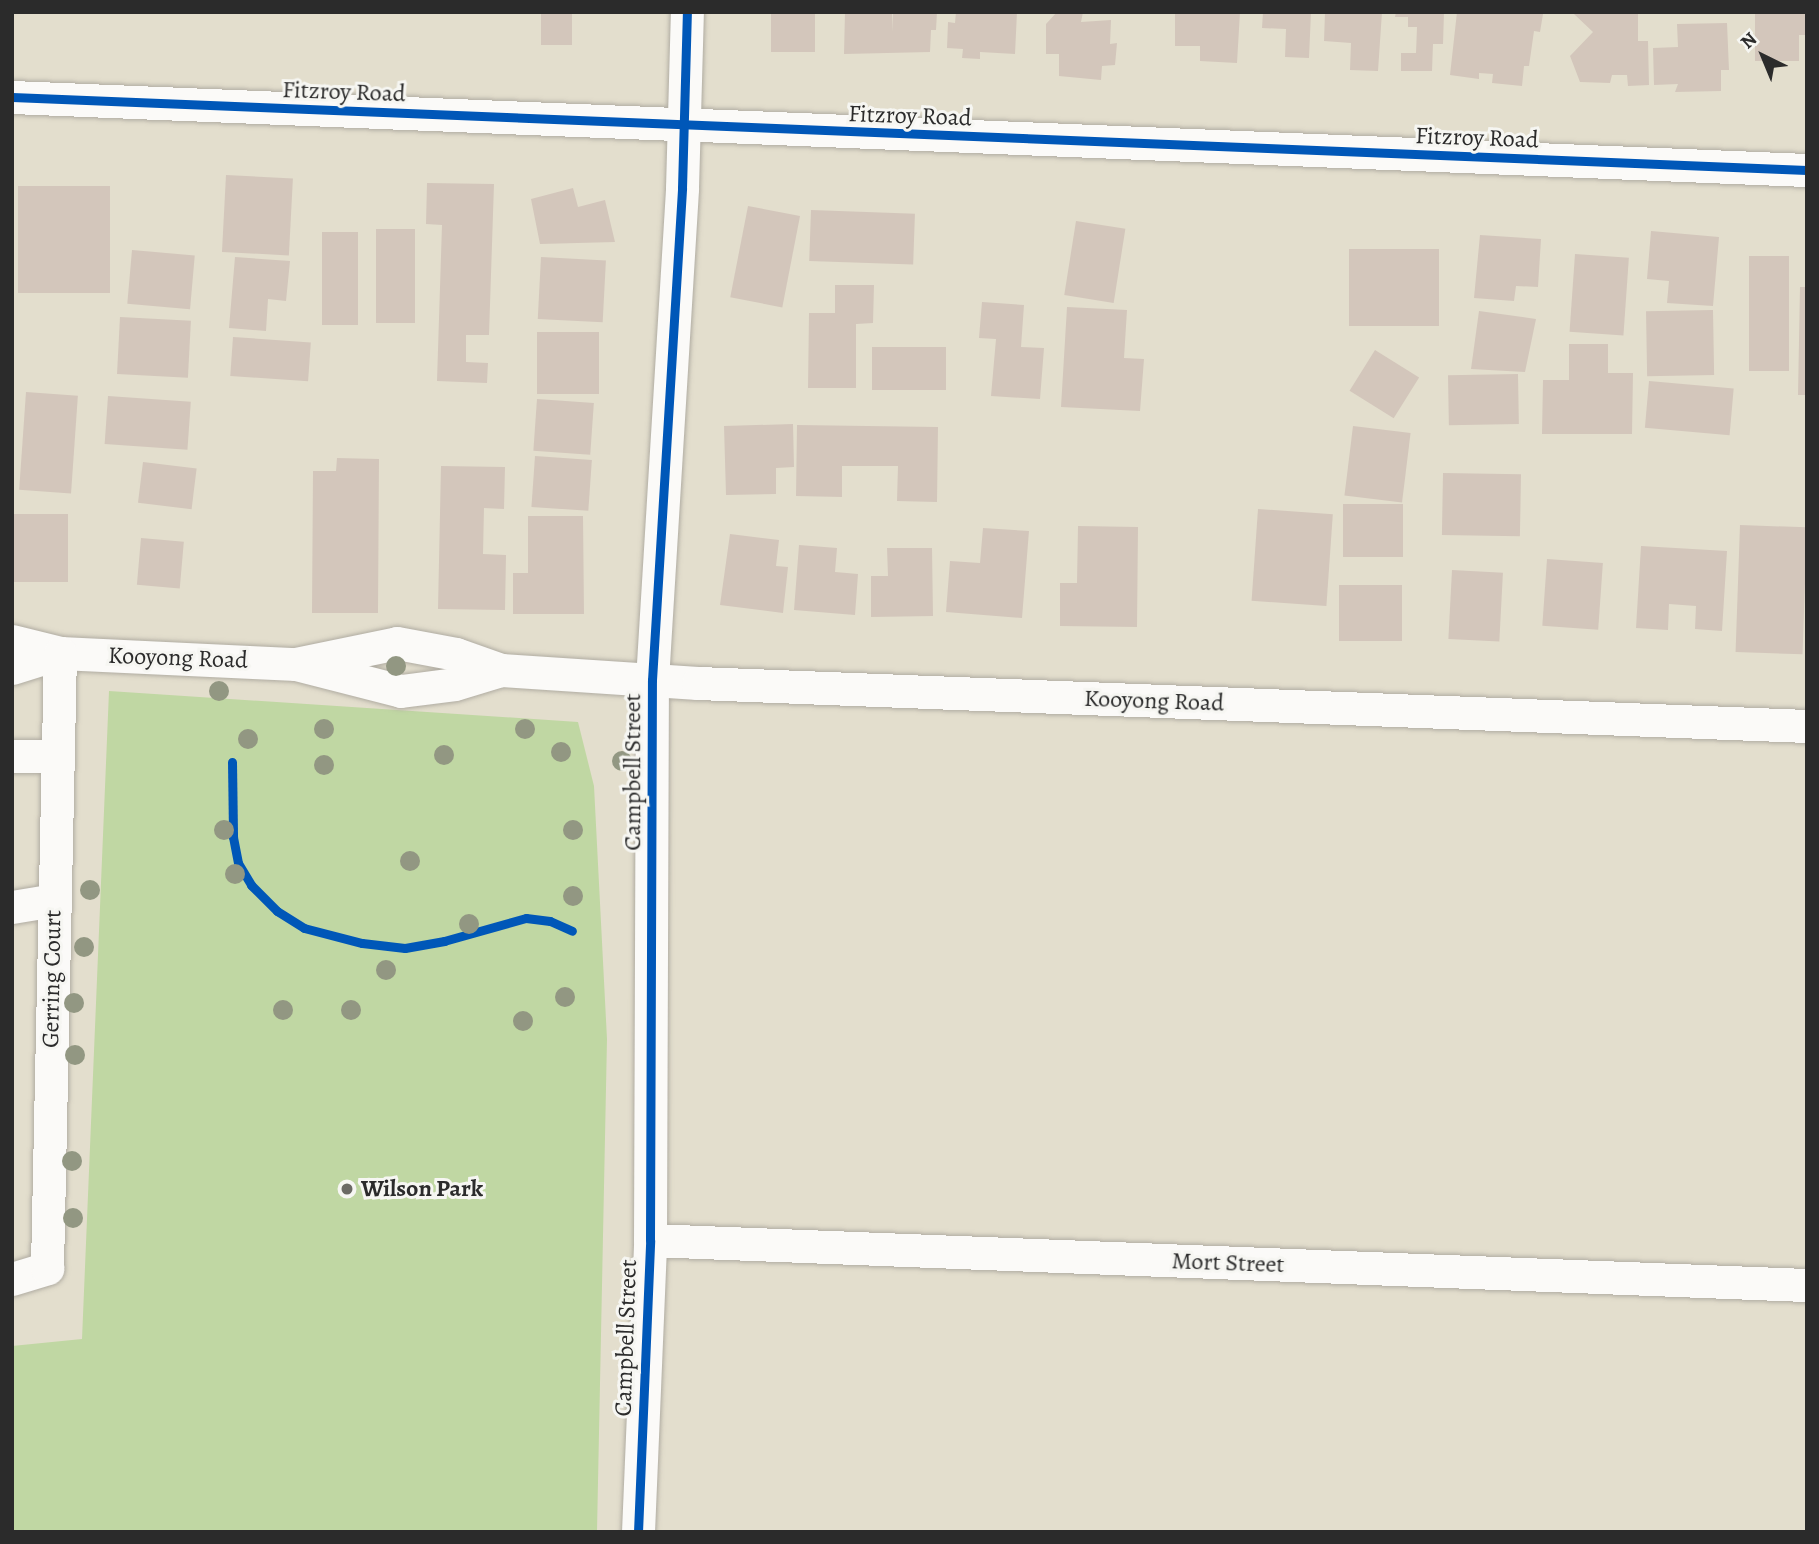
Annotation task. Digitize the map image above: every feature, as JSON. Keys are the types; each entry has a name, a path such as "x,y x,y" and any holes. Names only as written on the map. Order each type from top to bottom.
{"street":[{"name":"Campbell Street","path":"638,1532 650,1240 652,680 684,126 687,12"},
{"name":"Fitzroy Road","path":"12,97 1807,170"},
{"name":"Kooyong Road","path":"12,641 60,653 296,664 401,691 455,684 501,670"},
{"name":"Kooyong Road","path":"296,664 397,643 456,654 501,670 652,680 1807,726"},
{"name":"Kooyong Road","path":"12,668 60,653"},
{"name":"Gerring Court","path":"12,1279 47,1268 60,653"},
{"path":"12,755 57,756"},
{"path":"12,907 54,900"},
{"name":"Mort Street","path":"650,1240 1807,1285"}],"green space":[{"name":"Wilson Park","path":"109,691 578,722 594,786 607,1039 597,1532 12,1532 12,1346 82,1339"}],"building":[{"path":"541,12 572,12 572,45 541,45"},
{"path":"771,12 815,12 815,52 771,52"},
{"path":"845,12 892,12 892,32 893,12 937,12 936,30 931,30 930,52 844,54"},
{"path":"956,12 1017,12 1015,54 980,52 980,59 962,58 963,49 947,48 948,22 955,23"},
{"path":"1057,12 1083,12 1081,22 1111,20 1110,44 1117,43 1115,65 1102,66 1101,80 1059,76 1059,54 1046,54 1046,24"},
{"path":"1175,12 1240,12 1237,63 1200,61 1200,46 1175,46"},
{"path":"1263,12 1311,12 1309,58 1285,57 1286,29 1262,28"},
{"path":"1325,12 1382,12 1378,71 1350,70 1351,43 1324,41"},
{"path":"1396,12 1444,12 1443,44 1433,44 1432,71 1401,71 1401,53 1416,53 1417,27 1408,27 1408,17 1395,17"},
{"path":"1457,12 1543,14 1540,32 1534,31 1529,66 1524,66 1522,86 1492,83 1493,74 1479,73 1479,79 1450,75"},
{"path":"1638,12 1638,41 1648,41 1649,85 1628,86 1627,75 1612,75 1610,83 1580,82 1570,56 1593,32 1574,14"},
{"path":"1755,12 1807,12 1807,35 1799,35 1799,61 1755,61"},
{"path":"1727,23 1729,70 1721,70 1721,91 1675,92 1678,84 1654,85 1653,48 1678,47 1677,24"},
{"path":"226,175 293,179 289,255 222,252"},
{"path":"427,183 494,184 489,335 466,335 466,362 488,363 487,383 437,381 442,225 426,224"},
{"path":"18,186 110,186 110,293 18,293"},
{"path":"573,188 578,207 605,200 615,242 540,244 531,199"},
{"path":"748,206 800,216 782,307 730,297"},
{"path":"811,210 915,214 913,265 809,261"},
{"path":"1076,221 1125,229 1114,303 1064,295"},
{"path":"376,229 415,229 415,323 376,323"},
{"path":"1651,231 1719,237 1713,306 1667,303 1669,281 1647,279"},
{"path":"322,232 358,232 358,325 322,325"},
{"path":"1480,235 1541,239 1538,287 1516,286 1514,301 1474,298"},
{"path":"1349,249 1439,249 1439,326 1349,326"},
{"path":"132,250 195,255 190,309 127,304"},
{"path":"1575,254 1629,258 1623,336 1570,332"},
{"path":"1749,256 1789,256 1789,371 1749,371"},
{"path":"235,257 290,261 286,301 268,299 266,331 229,328"},
{"path":"541,257 606,260 603,322 538,319"},
{"path":"835,285 874,285 873,323 856,324 856,388 808,388 809,313 835,313"},
{"path":"1800,287 1807,287 1807,395 1798,395"},
{"path":"982,302 1024,305 1021,347 1044,348 1040,399 991,396 996,339 979,338"},
{"path":"1067,307 1127,310 1124,358 1144,359 1140,411 1061,407"},
{"path":"1713,310 1714,375 1647,376 1646,311"},
{"path":"1479,311 1536,319 1525,372 1471,369"},
{"path":"120,317 191,321 188,378 117,374"},
{"path":"537,332 599,332 599,394 537,394"},
{"path":"233,337 311,342 308,381 230,376"},
{"path":"1569,344 1608,344 1608,373 1633,373 1632,434 1542,434 1543,380 1569,380"},
{"path":"872,347 946,347 946,390 872,390"},
{"path":"1375,350 1419,378 1394,418 1350,391"},
{"path":"1518,374 1519,424 1449,425 1448,375"},
{"path":"1649,381 1734,388 1730,435 1645,428"},
{"path":"26,392 78,396 71,493 19,490"},
{"path":"108,396 191,402 187,450 105,444"},
{"path":"537,399 594,403 590,455 533,451"},
{"path":"793,424 794,467 776,468 776,494 726,495 724,426"},
{"path":"797,425 938,427 937,502 897,501 898,466 842,466 842,497 796,496"},
{"path":"1353,426 1411,433 1402,503 1344,495"},
{"path":"535,456 592,460 588,511 531,507"},
{"path":"337,458 379,459 378,613 312,613 313,471 336,471"},
{"path":"143,462 197,469 192,509 138,503"},
{"path":"441,466 505,467 504,509 484,508 483,554 506,555 505,610 438,609"},
{"path":"1443,473 1521,474 1520,536 1442,535"},
{"path":"1343,504 1403,504 1403,557 1343,557"},
{"path":"1258,509 1333,514 1326,606 1252,601"},
{"path":"14,514 68,514 68,582 14,582"},
{"path":"528,516 583,516 584,614 513,614 513,573 528,573"},
{"path":"1740,525 1807,527 1803,654 1736,652"},
{"path":"1078,526 1138,527 1137,627 1060,626 1060,583 1077,583"},
{"path":"983,528 1029,531 1022,618 946,612 950,561 980,563"},
{"path":"730,534 779,540 776,566 788,567 783,613 720,605"},
{"path":"141,538 184,542 180,589 137,585"},
{"path":"799,545 837,548 835,572 858,574 855,615 794,610"},
{"path":"1641,546 1727,551 1722,631 1695,629 1696,606 1669,604 1668,630 1636,628"},
{"path":"887,548 932,548 933,616 871,617 871,576 888,576"},
{"path":"1547,559 1603,563 1598,630 1542,626"},
{"path":"1452,570 1503,573 1499,642 1448,639"},
{"path":"1339,585 1402,585 1402,641 1339,641"}],"cycle path":[{"path":"638,1532 650,1240 652,680 682,188 687,12"},
{"path":"12,97 1807,170"},
{"path":"232,762 233,837 238,863 251,885 277,911 304,928 362,943 405,948 444,941 526,918 550,921 572,931"}],"place":[{"name":"Wilson Park","path":"347,1189"}]}
